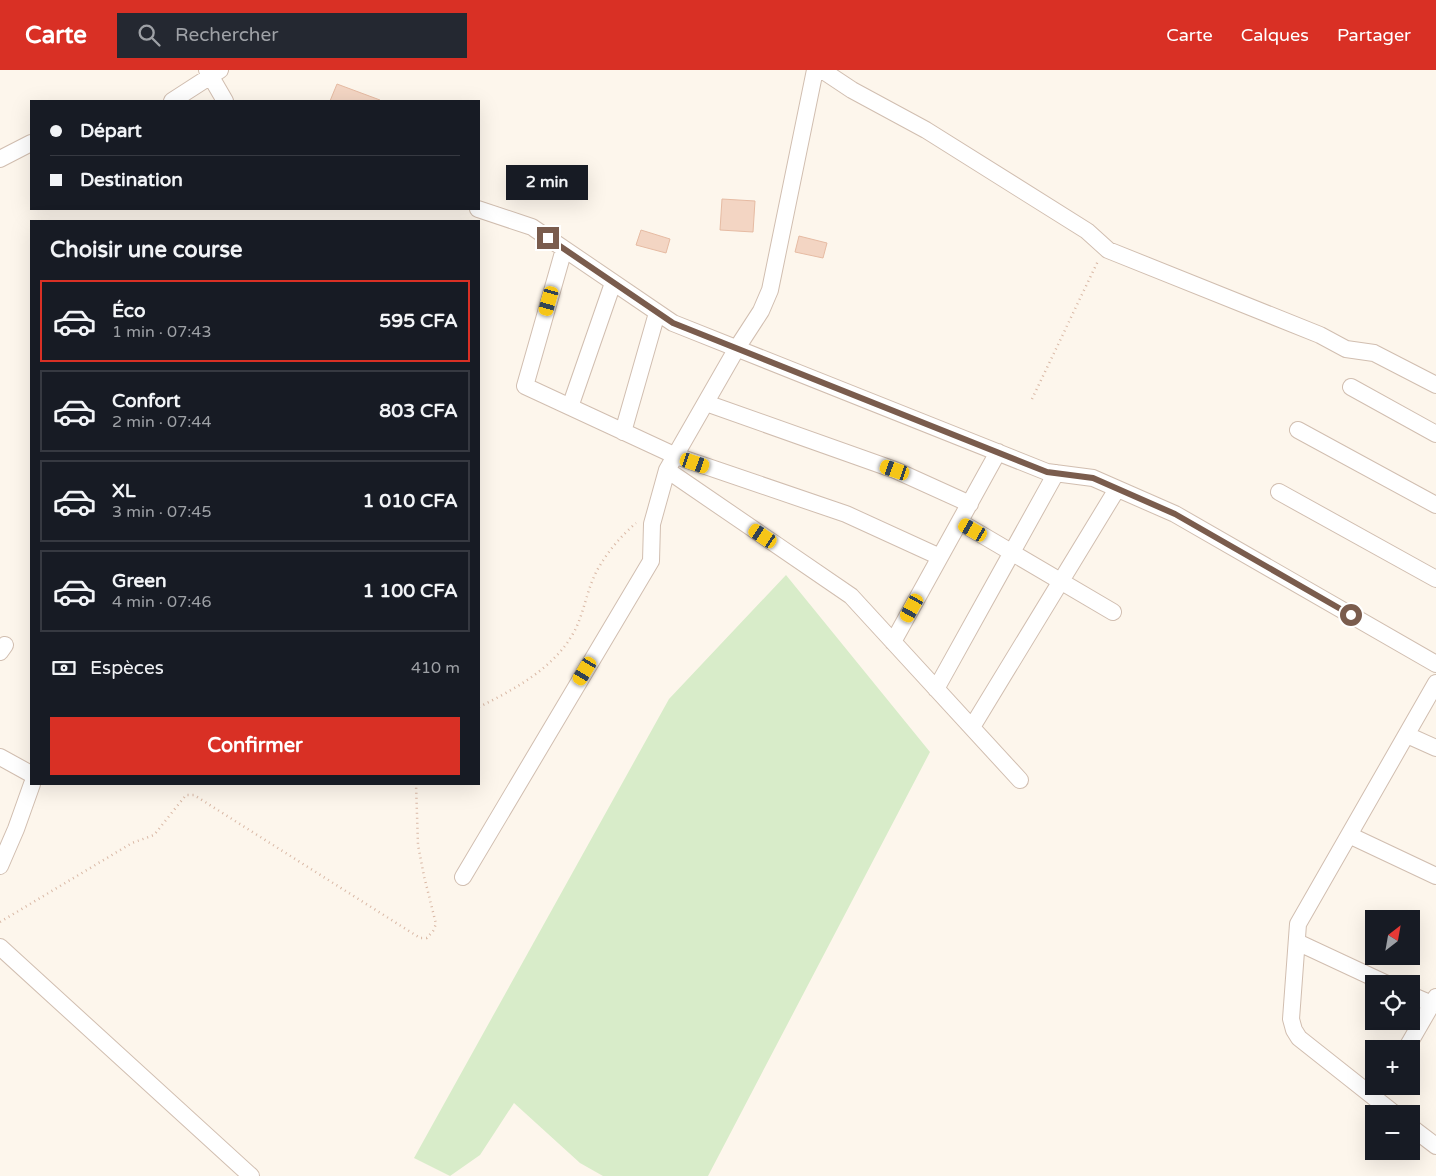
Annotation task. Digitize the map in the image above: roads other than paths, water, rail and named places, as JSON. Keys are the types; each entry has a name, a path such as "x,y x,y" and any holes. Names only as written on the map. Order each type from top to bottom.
{"street":[{"path":"462,877 651,561 652,524 668,470 737,348 761,311 770,290 815,70"},
{"path":"822,70 852,90 926,130 1087,231 1108,250 1320,336 1346,349 1374,353 1436,386"},
{"path":"173,100 212,72 225,100"},
{"path":"0,159 30,143"},
{"path":"480,210 532,227 673,323 1047,472 1093,478 1175,514 1436,664"},
{"path":"564,249 525,386 676,456 846,514 940,557"},
{"path":"570,407 613,283"},
{"path":"623,432 657,313"},
{"path":"1350,387 1436,434"},
{"path":"706,403 895,470 970,504"},
{"path":"1298,430 1436,505"},
{"path":"893,642 998,452"},
{"path":"668,470 851,596 1020,780"},
{"path":"936,689 1056,473"},
{"path":"972,727 1117,489"},
{"path":"1279,492 1436,579"},
{"path":"960,522 1113,612"},
{"path":"1365,1082 1299,1038 1294,1030 1291,1018 1298,924 1436,683"},
{"path":"1406,735 1436,748"},
{"path":"0,757 30,773"},
{"path":"0,866 32,785"},
{"path":"1349,834 1436,876"},
{"path":"1297,942 1368,975"},
{"path":"0,947 251,1176"},
{"path":"1411,1040 1434,1001 1420,997"},
{"path":"1420,1134 1436,1146"}]}
